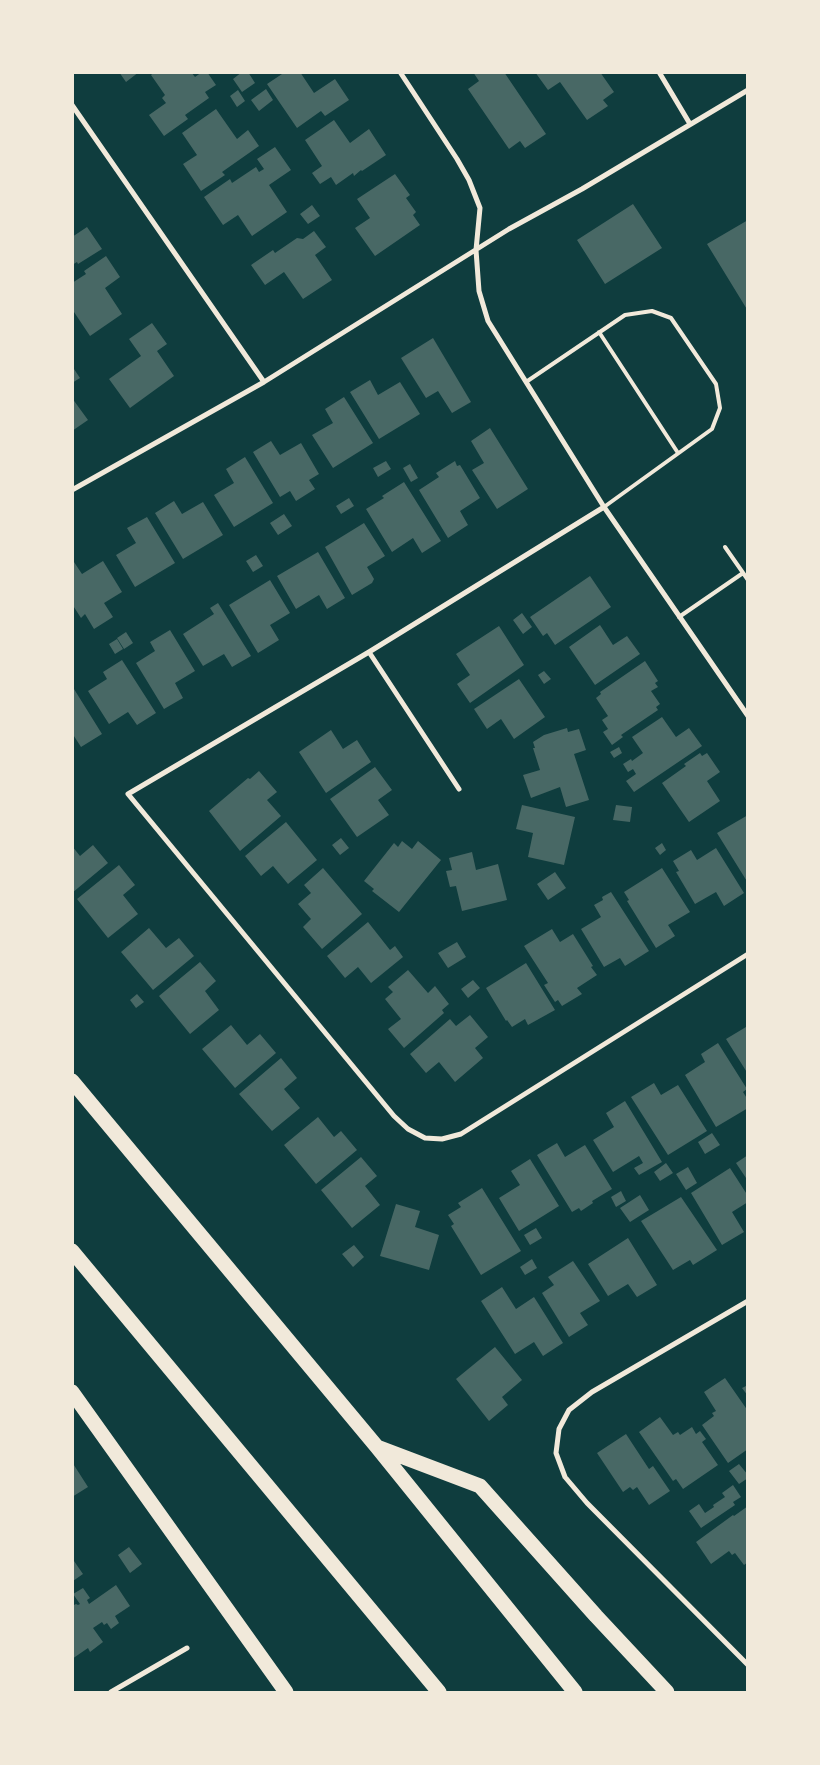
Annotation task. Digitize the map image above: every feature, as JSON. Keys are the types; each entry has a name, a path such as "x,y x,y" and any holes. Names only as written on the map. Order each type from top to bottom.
{"highway":[{"path":"72,1080 376,1447 575,1692"},
{"path":"72,1251 439,1692"},
{"path":"72,1392 286,1692"},
{"path":"376,1447 480,1486 667,1692"}],"street":[{"path":"400,72 457,159 469,180 480,208 476,250 479,291 488,321 604,507 748,716"},
{"path":"660,72 690,124"},
{"path":"72,490 264,382 476,250 748,90"},
{"path":"72,105 264,382"},
{"path":"604,507 369,652 128,794 394,1116 408,1129 425,1138 442,1139 461,1134 748,954"},
{"path":"369,652 459,789"},
{"path":"748,1301 592,1392 569,1410 559,1429 556,1453 565,1477 586,1503 748,1665"},
{"path":"111,1692 187,1648"}],"lane":[{"path":"526,382 625,315 652,311 671,318 716,384 720,408 712,429 604,507"},
{"path":"599,332 678,453"},
{"path":"725,547 748,580"},
{"path":"679,617 743,573"}],"building":[{"path":"119,72 139,72 126,82"},
{"path":"154,72 191,72 195,77 202,72 207,72 216,85 205,92 209,98 185,115 188,119 164,136 149,115 166,103 162,98 165,95 151,75"},
{"path":"242,72 248,72 255,83 242,92 233,79"},
{"path":"285,72 300,72 314,93 335,79 349,100 325,116 321,111 297,128 267,84"},
{"path":"473,72 504,72 546,134 525,148 520,141 509,149 468,89 479,81"},
{"path":"535,72 600,72 614,92 603,100 608,106 587,120 560,82 548,90"},
{"path":"266,89 273,100 259,111 251,100"},
{"path":"238,90 245,101 237,107 230,96"},
{"path":"216,109 237,139 248,130 259,146 222,172 225,175 201,191 183,164 197,155 182,133"},
{"path":"334,120 350,143 369,129 386,155 354,176 353,173 336,185 331,177 320,184 312,173 322,166 305,140"},
{"path":"275,147 291,170 269,185 287,212 252,236 238,215 223,225 204,197 230,179 232,183 256,167 259,172 264,169 257,159"},
{"path":"395,174 410,195 406,198 416,212 413,215 420,225 375,256 355,228 370,218 357,199"},
{"path":"633,204 662,248 605,284 577,240"},
{"path":"312,205 320,216 308,224 300,214"},
{"path":"748,220 748,311 707,244"},
{"path":"87,227 102,249 78,264 77,262 72,265 72,237"},
{"path":"314,231 326,247 315,255 332,280 303,299 284,272 265,285 251,265 273,250 275,253 297,238 303,239"},
{"path":"106,256 120,277 105,288 122,314 90,336 74,312 72,313 72,283 86,274 84,271"},
{"path":"152,323 167,344 157,351 174,376 130,408 109,379 141,356 129,339"},
{"path":"433,338 471,402 452,413 438,391 426,398 401,358"},
{"path":"72,366 80,378 72,383"},
{"path":"370,380 378,395 400,382 420,414 379,439 350,392"},
{"path":"344,397 373,443 333,468 312,435 333,423 325,409"},
{"path":"72,398 88,420 72,431"},
{"path":"490,428 528,489 497,509 472,470 484,463 471,441"},
{"path":"271,441 280,455 301,443 319,474 309,480 315,489 296,501 290,491 280,497 253,452"},
{"path":"245,457 273,503 234,527 214,495 234,483 226,469"},
{"path":"386,461 391,469 378,477 373,468"},
{"path":"455,461 457,466 460,465 480,498 460,511 468,525 448,538 419,490 439,477 436,473"},
{"path":"410,464 418,478 411,482 403,468"},
{"path":"404,482 441,541 422,553 413,538 392,552 366,509"},
{"path":"349,498 354,506 341,514 336,506"},
{"path":"174,501 182,514 203,502 223,535 183,559 155,513"},
{"path":"284,514 292,526 278,535 270,523"},
{"path":"147,517 175,563 135,587 116,555 136,543 127,528"},
{"path":"364,523 385,556 367,567 374,579 372,583 352,595 325,547"},
{"path":"318,552 345,598 327,609 319,595 296,609 277,576"},
{"path":"256,555 263,566 253,572 246,561"},
{"path":"72,559 82,574 103,561 122,592 104,603 113,617 94,629 85,614 81,618 72,604"},
{"path":"590,576 611,607 555,645 547,633 543,636 530,617"},
{"path":"270,580 290,613 270,625 279,640 258,653 229,605"},
{"path":"218,603 251,656 232,667 224,654 203,666 183,634 214,614 210,608"},
{"path":"522,613 532,627 523,634 513,620"},
{"path":"600,625 613,645 627,636 640,654 595,685 569,647"},
{"path":"499,626 524,665 470,703 457,684 470,675 456,654"},
{"path":"170,630 195,671 175,683 183,698 164,709 136,663 155,651 150,642"},
{"path":"126,632 133,643 124,649 117,638"},
{"path":"117,639 123,649 115,654 109,644"},
{"path":"122,660 156,713 137,725 128,712 109,724 88,691 107,679 103,672"},
{"path":"645,661 658,681 655,683 658,687 651,691 660,704 656,707 658,710 621,735 623,737 612,745 603,732 608,729 602,720 608,716 596,698 601,694 600,692"},
{"path":"544,671 551,679 544,684 538,675"},
{"path":"519,679 545,717 514,739 501,719 487,729 474,709"},
{"path":"74,689 102,734 81,747 72,733 72,690"},
{"path":"662,717 676,737 689,728 702,746 634,792 626,781 636,774 633,769 628,772 623,764 631,759 632,761 643,753 632,737"},
{"path":"567,728 568,732 579,729 586,750 574,754 589,800 566,807 560,787 531,798 523,775 540,770 533,742 544,735"},
{"path":"331,730 343,749 357,740 371,762 326,793 299,752"},
{"path":"619,747 622,753 614,758 610,752"},
{"path":"700,753 702,756 707,753 720,772 707,781 720,801 689,822 662,783 686,766 684,764"},
{"path":"375,767 392,790 378,800 389,815 357,837 330,799"},
{"path":"259,771 277,792 267,800 281,816 240,851 209,811"},
{"path":"522,805 575,817 564,865 528,857 533,833 516,829"},
{"path":"616,805 632,807 630,822 613,820"},
{"path":"748,815 748,883 717,833"},
{"path":"286,822 317,860 288,884 273,866 261,876 245,856"},
{"path":"341,838 349,848 340,855 332,845"},
{"path":"402,841 412,849 418,841 441,860 399,912 372,891 374,889 364,881 394,843 398,847"},
{"path":"662,843 666,850 660,855 655,848"},
{"path":"93,845 108,863 72,893 72,846 80,856"},
{"path":"716,848 744,893 724,906 716,892 695,904 676,872 679,871 673,861 691,850 697,860"},
{"path":"472,852 476,870 498,864 507,900 462,911 456,886 450,887 446,871 452,870 449,858"},
{"path":"119,865 135,885 123,895 138,914 108,938 77,899"},
{"path":"323,868 362,914 322,949 303,927 311,919 298,904 311,893 304,885"},
{"path":"662,868 690,912 668,925 675,936 656,948 627,901 629,900 624,892"},
{"path":"555,872 566,888 548,900 537,884"},
{"path":"611,892 649,951 625,966 620,958 604,967 581,929 601,917 594,905"},
{"path":"368,922 390,950 395,946 403,957 371,983 358,967 345,978 327,956"},
{"path":"149,928 166,948 179,938 194,956 153,990 121,952"},
{"path":"552,929 560,942 573,934 597,975 577,988 582,994 562,1006 558,1000 555,1002 544,985 548,983 524,946"},
{"path":"457,942 466,957 448,968 438,953"},
{"path":"200,962 216,981 205,991 219,1010 190,1034 159,996"},
{"path":"526,963 555,1010 528,1025 525,1019 512,1027 506,1021 486,988"},
{"path":"408,970 428,993 435,986 449,1004 442,1010 444,1013 404,1048 388,1029 401,1019 385,999 393,992 388,987"},
{"path":"473,980 480,988 468,998 461,989"},
{"path":"137,994 144,1002 136,1008 130,1000"},
{"path":"470,1015 488,1037 475,1048 483,1058 455,1082 439,1062 426,1073 410,1054 450,1019 456,1026"},
{"path":"231,1025 247,1045 260,1034 276,1053 235,1088 202,1049"},
{"path":"746,1027 748,1029 748,1074 726,1039"},
{"path":"718,1043 747,1089 743,1092 748,1100 748,1108 716,1127 685,1075 705,1062 701,1054"},
{"path":"281,1058 297,1078 284,1089 300,1108 272,1131 239,1094"},
{"path":"654,1083 661,1095 678,1085 707,1131 668,1155 631,1097"},
{"path":"625,1101 662,1162 639,1175 634,1168 643,1163 639,1156 613,1172 593,1140 614,1127 606,1113"},
{"path":"318,1117 334,1137 341,1131 357,1150 316,1184 284,1145"},
{"path":"712,1133 720,1145 705,1154 698,1142"},
{"path":"557,1143 565,1157 585,1145 612,1189 592,1201 593,1203 581,1211 579,1208 572,1212 537,1155"},
{"path":"748,1155 748,1181 736,1163"},
{"path":"361,1157 377,1176 365,1186 380,1205 352,1228 321,1190"},
{"path":"530,1159 559,1206 519,1231 499,1198 520,1185 511,1171"},
{"path":"666,1163 673,1173 660,1181 654,1172"},
{"path":"688,1167 697,1183 686,1190 676,1174"},
{"path":"730,1168 748,1196 748,1202 732,1212 744,1232 722,1245 691,1193"},
{"path":"482,1188 521,1251 481,1275 451,1226 454,1224 448,1215 461,1207 458,1203"},
{"path":"621,1191 626,1201 616,1207 611,1197"},
{"path":"640,1195 649,1210 630,1222 620,1208"},
{"path":"681,1197 717,1250 693,1265 690,1260 673,1270 641,1221"},
{"path":"396,1204 420,1211 415,1227 439,1235 429,1270 380,1256"},
{"path":"536,1228 542,1238 530,1245 524,1235"},
{"path":"628,1238 657,1285 637,1297 628,1284 608,1296 588,1264"},
{"path":"354,1245 364,1257 353,1267 342,1254"},
{"path":"532,1259 537,1268 525,1275 520,1267"},
{"path":"573,1261 600,1301 580,1313 588,1325 569,1337 542,1293 554,1285 548,1277"},
{"path":"502,1287 516,1309 534,1297 563,1343 543,1356 534,1342 515,1354 481,1301"},
{"path":"495,1347 522,1380 502,1397 508,1405 489,1421 456,1379"},
{"path":"725,1378 748,1411 748,1449 728,1463 702,1425 714,1416 712,1413 716,1411 704,1392"},
{"path":"748,1385 748,1396 742,1388"},
{"path":"660,1417 673,1435 678,1432 680,1435 692,1427 696,1434 700,1431 706,1439 702,1442 718,1465 683,1489 676,1479 673,1481 639,1432"},
{"path":"626,1434 649,1469 653,1466 670,1491 649,1505 637,1487 633,1490 630,1487 623,1492 597,1453"},
{"path":"72,1462 88,1487 72,1497"},
{"path":"739,1464 748,1475 748,1478 739,1484 729,1471"},
{"path":"733,1485 741,1497 733,1502 735,1505 701,1528 689,1511 699,1504 705,1513 725,1497 722,1493"},
{"path":"748,1506 748,1562 744,1565 735,1553 732,1555 729,1551 711,1564 696,1542"},
{"path":"129,1547 142,1564 130,1573 118,1555"},
{"path":"74,1561 83,1574 73,1581 72,1562"},
{"path":"116,1585 130,1606 115,1616 119,1623 111,1629 107,1623 104,1625 102,1622 93,1628 103,1642 90,1652 88,1648 72,1659 72,1606 80,1604 73,1594 83,1588 90,1598 87,1600 89,1604"}]}
